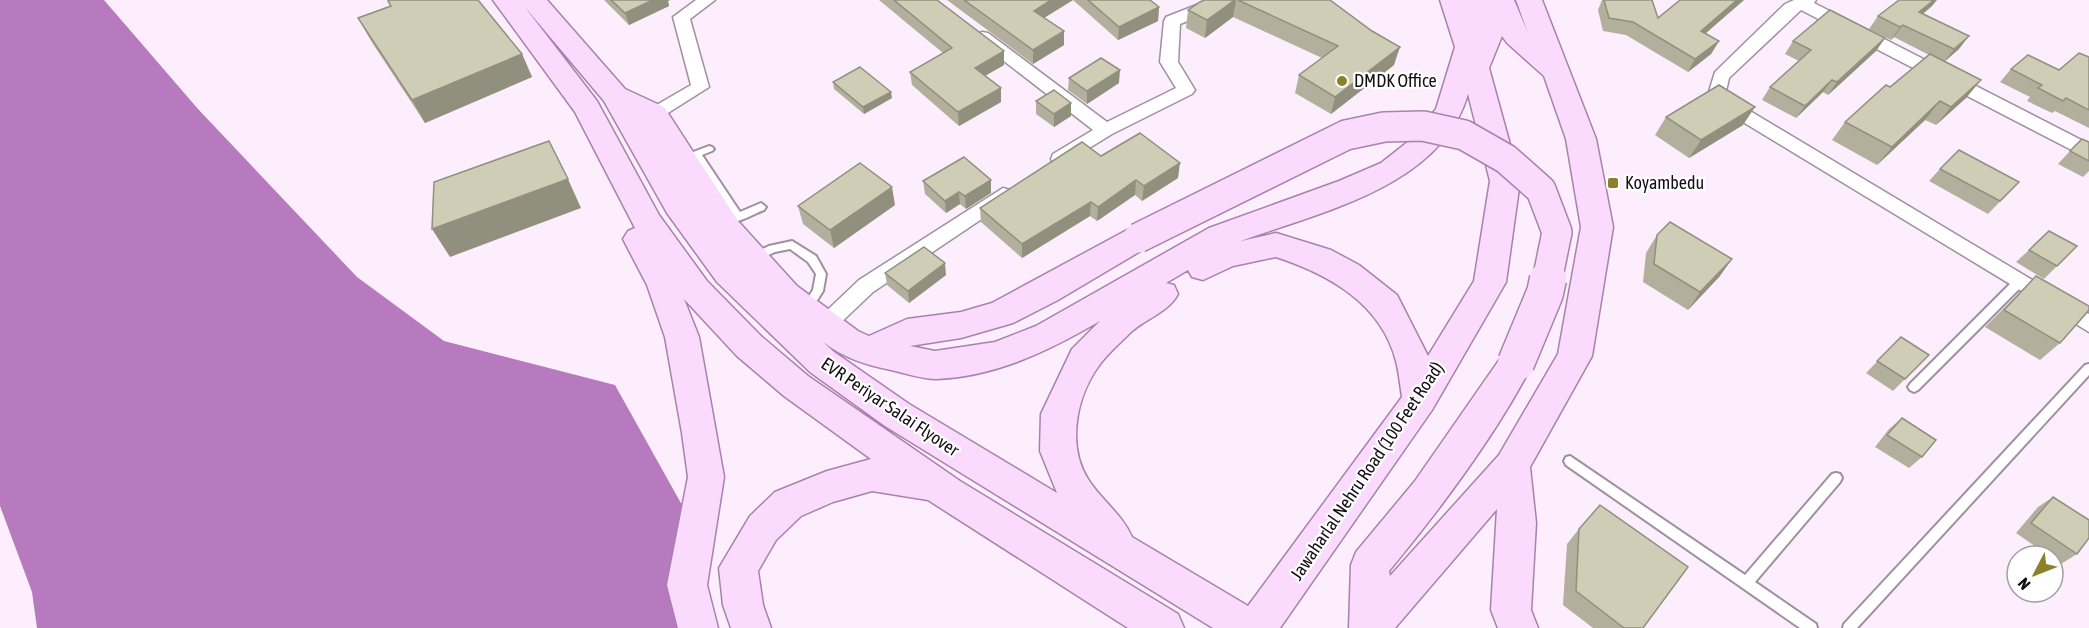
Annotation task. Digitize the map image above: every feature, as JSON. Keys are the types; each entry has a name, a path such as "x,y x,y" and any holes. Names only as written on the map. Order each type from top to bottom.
{"main road":[{"path":"506,0 601,102 631,127 696,154 753,258 785,295 846,341 870,352 935,365 998,355 1048,335 1220,236 1350,189 1392,171 1424,144 1449,111 1476,47 1477,0"},
{"path":"533,0 601,102"},
{"name":"Jawaharlal Nehru Road (100 Feet Road)","path":"1256,628 1420,400 1490,282 1505,181 1476,47 1453,0"},
{"path":"1501,0 1516,37 1555,71"},
{"path":"1370,627 1512,466 1575,356 1597,227 1581,139 1529,0"},
{"path":"601,102 582,131 663,285 682,337 706,477 691,551 687,585 698,628"},
{"name":"EVR Periyar Salai Flyover","path":"601,102 631,127 678,205 728,273 822,362 897,415 1250,628"},
{"path":"870,352 907,332 961,325 1001,314 1047,291 1138,238 1346,135 1384,127 1423,126 1464,135 1506,159 1541,190 1557,232 1545,294 1516,363 1468,438 1401,530 1370,565 1370,627"},
{"name":"EVR Periyar Salai Flyover","path":"631,127 623,181 647,222 696,290 749,346 796,386 947,493 1164,628"},
{"path":"1140,563 1106,531 1074,489 1058,451 1059,414 1084,359 1124,318 1225,256 1276,245 1320,259 1348,274 1385,304 1413,359 1420,400"},
{"path":"1512,466 1517,523 1511,610 1518,628"},
{"path":"751,628 743,605 738,568 763,528 788,504 826,487 872,475 917,482 947,493"}],"street":[{"path":"631,127 700,87 681,17 707,0"},
{"path":"1045,169 1106,130 1186,90 1169,62 1173,21 1224,0"},
{"path":"1772,0 1800,4 2089,152"},
{"path":"1800,4 1721,76 1716,98 2089,324"},
{"path":"969,28 1106,130"},
{"path":"815,317 1015,188"}],"lane":[{"path":"730,219 761,207"},
{"path":"753,258 773,249 792,245 812,259 821,274 815,317"},
{"path":"1914,387 2019,282"},
{"path":"1849,628 2089,368"},
{"path":"1570,461 1810,628"},
{"path":"1746,583 1836,478"}],"shaded area":[{"path":"0,0 104,0 198,109 357,277 444,341 615,385 682,505 688,628 37,628 32,592 0,506"}],"building":[{"path":"478,0 522,54 412,100 358,18 391,6 388,1"},
{"path":"611,0 653,0 625,13"},
{"path":"894,0 937,0 1004,51 975,68 1001,88 958,112 910,72 952,48"},
{"path":"964,0 1051,0 1034,11 1064,31 1033,50"},
{"path":"1088,0 1150,0 1159,7 1119,27"},
{"path":"1204,0 1235,0 1207,20 1188,10"},
{"path":"1238,0 1330,0 1372,31 1400,47 1335,97 1299,75 1338,46"},
{"path":"1604,0 1652,0 1658,18 1680,0 1737,0 1701,31 1719,41 1695,59 1633,22 1609,18"},
{"path":"1899,0 1934,0 1919,12 1969,36 1954,49 1878,16"},
{"path":"1830,10 1885,38 1837,82 1832,80 1805,106 1770,87 1811,50 1793,41"},
{"path":"2079,53 2089,57 2089,110 2066,98 2063,101 2038,88 2042,85 2011,69 2028,55 2059,70"},
{"path":"1930,54 1981,80 1951,107 1940,101 1892,147 1845,122 1886,85 1890,87"},
{"path":"1101,58 1120,70 1087,91 1069,78"},
{"path":"860,67 891,92 863,107 833,82"},
{"path":"1719,85 1755,107 1701,140 1666,117"},
{"path":"1054,90 1071,103 1054,114 1036,101"},
{"path":"1140,133 1180,163 1144,186 1136,180 1098,207 1091,202 1022,244 980,208 1082,142 1101,156"},
{"path":"2082,139 2089,142 2089,161 2070,151"},
{"path":"549,141 568,179 432,229 434,182"},
{"path":"1959,150 2019,182 2000,201 1940,169"},
{"path":"964,157 991,180 965,196 959,192 945,201 923,181"},
{"path":"860,163 892,187 830,230 798,206"},
{"path":"1670,222 1732,259 1700,292 1654,264 1657,235"},
{"path":"2049,231 2077,246 2057,266 2029,250"},
{"path":"924,247 945,263 908,291 885,273"},
{"path":"2036,276 2089,306 2089,310 2060,343 2004,310"},
{"path":"1901,337 1929,355 1905,379 1877,361"},
{"path":"1902,418 1936,440 1922,457 1887,435"},
{"path":"2053,497 2089,520 2089,538 2077,554 2031,523"},
{"path":"1600,505 1688,567 1643,628 1624,628 1576,591 1579,529"}],"place":[{"name":"DMDK Office","path":"1342,81"},
{"name":"Koyambedu","path":"1613,183"}]}
